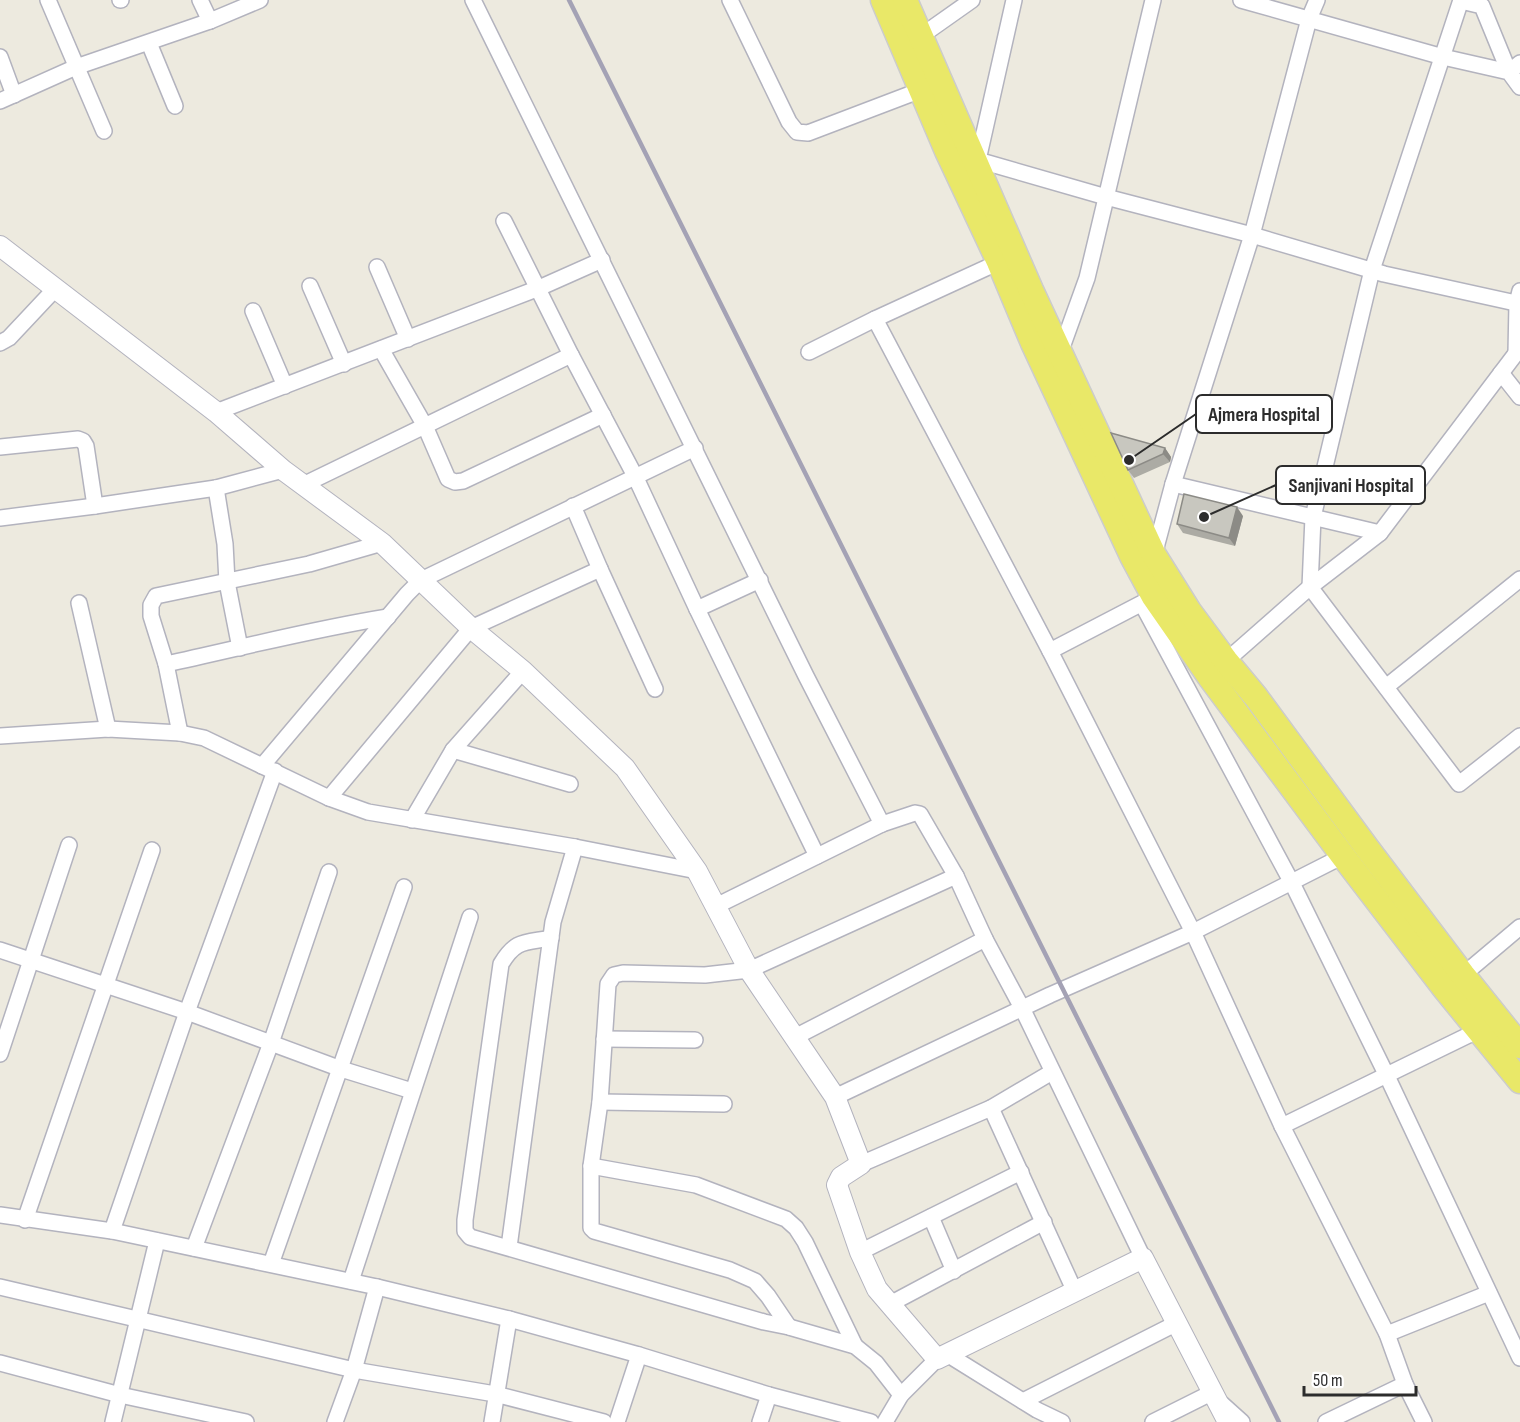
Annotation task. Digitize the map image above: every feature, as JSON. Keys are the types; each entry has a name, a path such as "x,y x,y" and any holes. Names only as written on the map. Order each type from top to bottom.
{"main road":[{"path":"883,0 947,151 1132,556 1148,601 1209,676 1445,989 1520,1082"},
{"path":"905,0 1060,353 1154,555 1189,611 1226,662 1256,698 1463,975 1520,1046"}],"street":[{"path":"48,0 104,131"},
{"path":"200,0 210,21"},
{"path":"0,57 7,98 76,67 210,21 260,0"},
{"path":"473,0 489,28 540,138 806,676 882,824"},
{"path":"730,0 789,122 797,132 808,134 921,90"},
{"path":"921,36 972,0"},
{"path":"1014,0 976,160 1106,197 1252,234 1372,270 1519,299 1518,351 1380,533 1310,587 1226,662"},
{"path":"1060,353 1087,278 1153,0"},
{"path":"1241,0 1443,57 1514,68"},
{"path":"1154,555 1173,484 1252,234 1309,19 1317,0"},
{"path":"1520,87 1514,68 1482,6 1461,0 1372,270 1313,517 1310,587 1459,784 1520,736"},
{"path":"149,43 175,106"},
{"path":"504,221 635,476 817,856"},
{"path":"0,246 216,412 283,470 382,543 471,628 523,671 625,768 697,871 716,906 741,971 795,1037 835,1097 861,1164"},
{"path":"216,412 408,339 602,261"},
{"path":"809,352 999,262"},
{"path":"377,267 408,339"},
{"path":"310,286 344,364"},
{"path":"0,343 9,338 55,289"},
{"path":"253,311 285,386"},
{"path":"875,319 1050,651 1193,932 1282,1126 1387,1334 1405,1384 1424,1422"},
{"path":"381,349 425,426 448,479 454,482 463,481 603,415"},
{"path":"303,485 571,355"},
{"path":"1501,373 1520,397"},
{"path":"0,447 78,439 83,441 86,446 95,506"},
{"path":"112,1231 187,1012 265,799 268,768 388,617 421,580 695,448"},
{"path":"0,518 216,488 283,470"},
{"path":"1173,484 1380,533"},
{"path":"216,488 225,544 227,582 240,648"},
{"path":"573,506 655,690"},
{"path":"180,733 166,664 151,616 151,605 156,596 309,564 382,543"},
{"path":"329,798 471,628 600,569"},
{"path":"1386,687 1520,579"},
{"path":"697,609 760,580"},
{"path":"1050,651 1148,601 1388,1076 1520,1358"},
{"path":"79,603 108,729"},
{"path":"166,664 317,629 388,617"},
{"path":"412,820 453,750 523,671"},
{"path":"0,736 108,729 180,733 204,738 329,798 368,812 575,847 697,871"},
{"path":"453,750 570,784"},
{"path":"716,906 882,824 915,813 920,814 956,876 1143,1258 1228,1422"},
{"path":"0,1054 69,845"},
{"path":"509,1247 551,938 555,915 575,847"},
{"path":"25,1220 152,850"},
{"path":"835,1097 1022,1008 1193,932 1343,856"},
{"path":"194,1248 271,1043 329,872"},
{"path":"789,1327 768,1296 754,1281 730,1270 594,1232 590,1223 591,1166 600,1102 608,984 614,975 623,973 705,975 741,971 956,876"},
{"path":"271,1264 404,887"},
{"path":"351,1281 470,917"},
{"path":"1463,975 1520,927"},
{"path":"551,938 517,945 509,951 501,964 465,1231 470,1237 855,1346 876,1363 904,1392"},
{"path":"795,1037 986,939"},
{"path":"0,950 187,1012 341,1069 412,1091"},
{"path":"1282,1126 1479,1030"},
{"path":"604,1039 695,1040"},
{"path":"1052,1072 992,1108 861,1164 841,1177 837,1185 860,1252 877,1289 939,1358 1062,1422"},
{"path":"600,1102 724,1104"},
{"path":"992,1108 1075,1292"},
{"path":"591,1166 696,1185 786,1219 796,1228 805,1242 855,1346"},
{"path":"860,1252 1021,1172"},
{"path":"931,1217 954,1270"},
{"path":"1,1220 25,1220 112,1231 377,1287 508,1319 639,1355 769,1395 871,1422"},
{"path":"890,1304 1044,1222"},
{"path":"113,1422 157,1240"},
{"path":"885,1422 904,1392 939,1358 1143,1258"},
{"path":"0,1287 354,1370 495,1394 603,1422"},
{"path":"335,1422 354,1370 377,1287"},
{"path":"1387,1334 1489,1293"},
{"path":"492,1422 508,1319"},
{"path":"1023,1401 1177,1323"},
{"path":"617,1422 639,1355"},
{"path":"0,1363 120,1395 246,1422"},
{"path":"1326,1422 1405,1384"},
{"path":"760,1422 769,1395"},
{"path":"1153,1422 1215,1396"},
{"path":"1215,1396 1242,1422"}],"building":[{"path":"1111,433 1165,448 1163,454 1128,470"},
{"path":"1184,494 1237,507 1229,538 1177,524"}],"railway":[{"path":"569,0 1279,1422"}],"place":[{"name":"Ajmera Hospital","path":"1129,460"},
{"name":"Sanjivani Hospital","path":"1204,517"}]}
